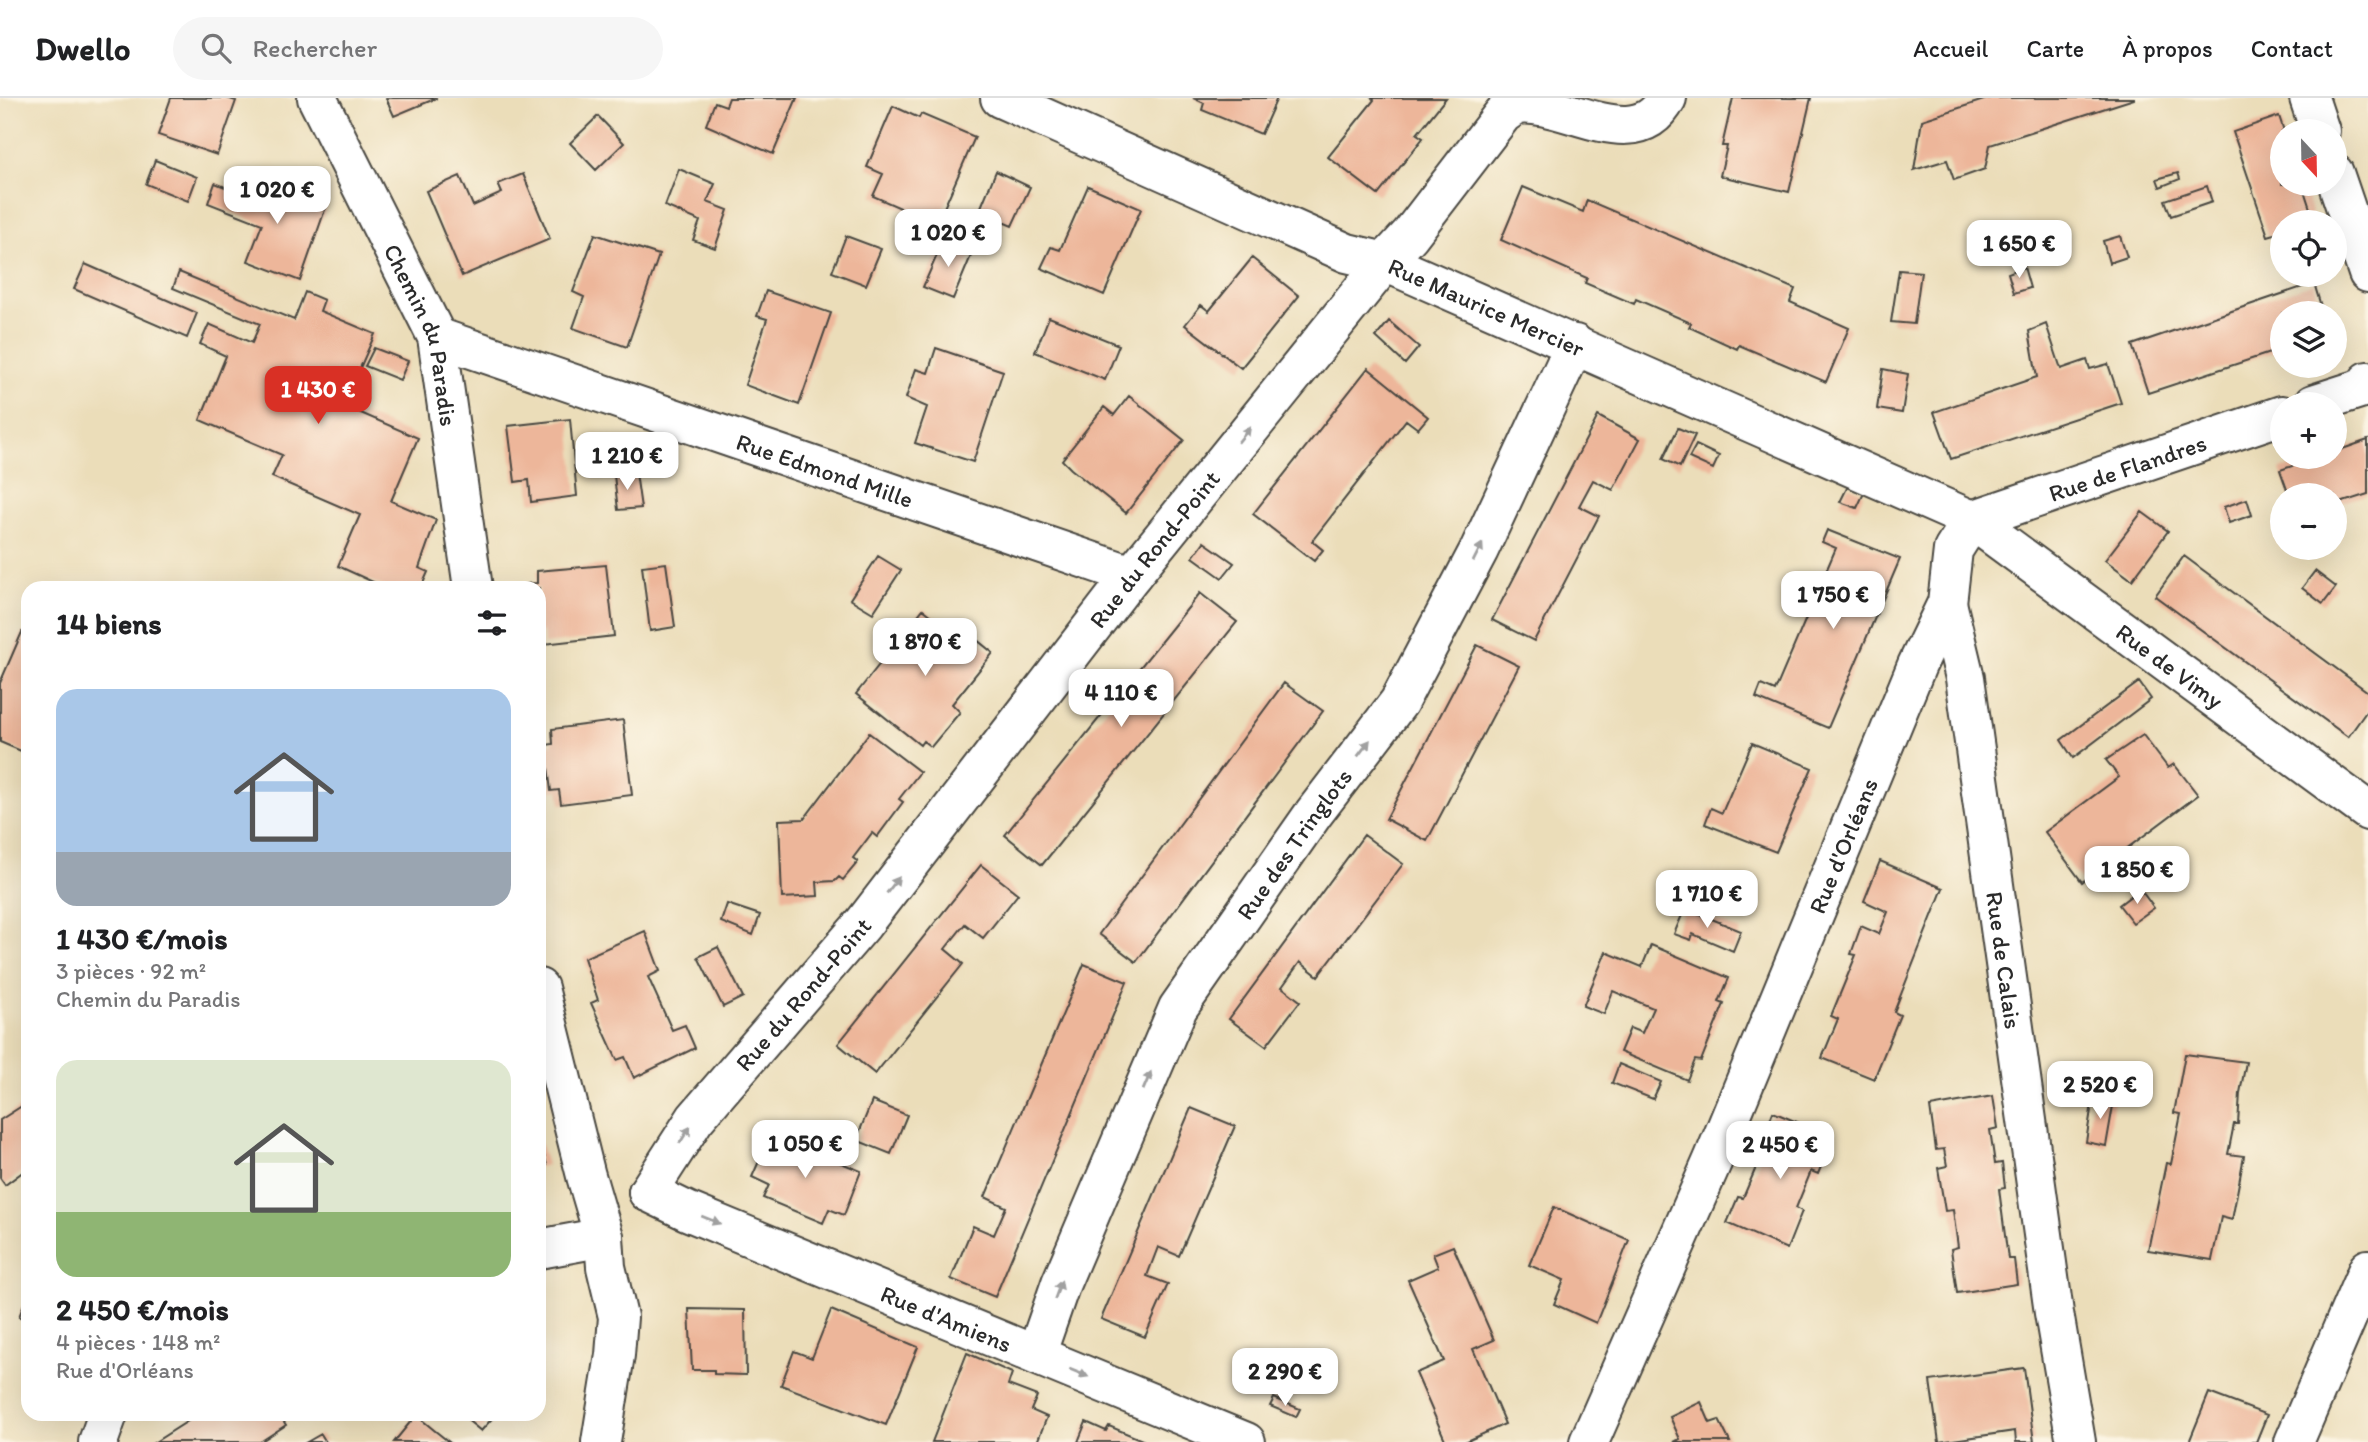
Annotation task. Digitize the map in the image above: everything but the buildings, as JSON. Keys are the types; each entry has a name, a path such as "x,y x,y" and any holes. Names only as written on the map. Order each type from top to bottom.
{"street":[{"name":"Chemin du Paradis","path":"317,98 438,337 471,581"},
{"name":"Rue Maurice Mercier","path":"1000,98 1347,253 1385,262 1972,520"},
{"name":"Rue du Rond-Point","path":"648,1192 695,1119 863,924 1132,575 1385,262 1410,235 1503,114 1517,105 1536,104 1559,106 1612,122 1634,123 1654,116 1667,98"},
{"path":"2309,98 2316,119"},
{"path":"2342,196 2368,273"},
{"name":"Rue Edmond Mille","path":"438,337 1132,575"},
{"name":"Rue des Tringlots","path":"1036,1355 1061,1283 1178,1008 1314,813 1399,702 1479,550 1575,344"},
{"path":"2347,393 2366,387 2368,381"},
{"name":"Rue de Flandres","path":"1972,520 2270,419"},
{"name":"Rue d'Orléans","path":"1589,1442 1713,1160 1917,665 1947,603 1953,550 1972,520"},
{"name":"Rue de Vimy","path":"1972,520 2368,811"},
{"name":"Rue de Calais","path":"1947,603 1965,678 2052,1299 2076,1442"},
{"path":"546,1015 599,1222 606,1268 618,1317 615,1355 601,1442"},
{"path":"546,1246 599,1222 648,1192"},
{"name":"Rue d'Amiens","path":"648,1192 687,1211 1246,1442"},
{"path":"2294,1442 2368,1269"},
{"path":"98,1442 106,1421"}]}
